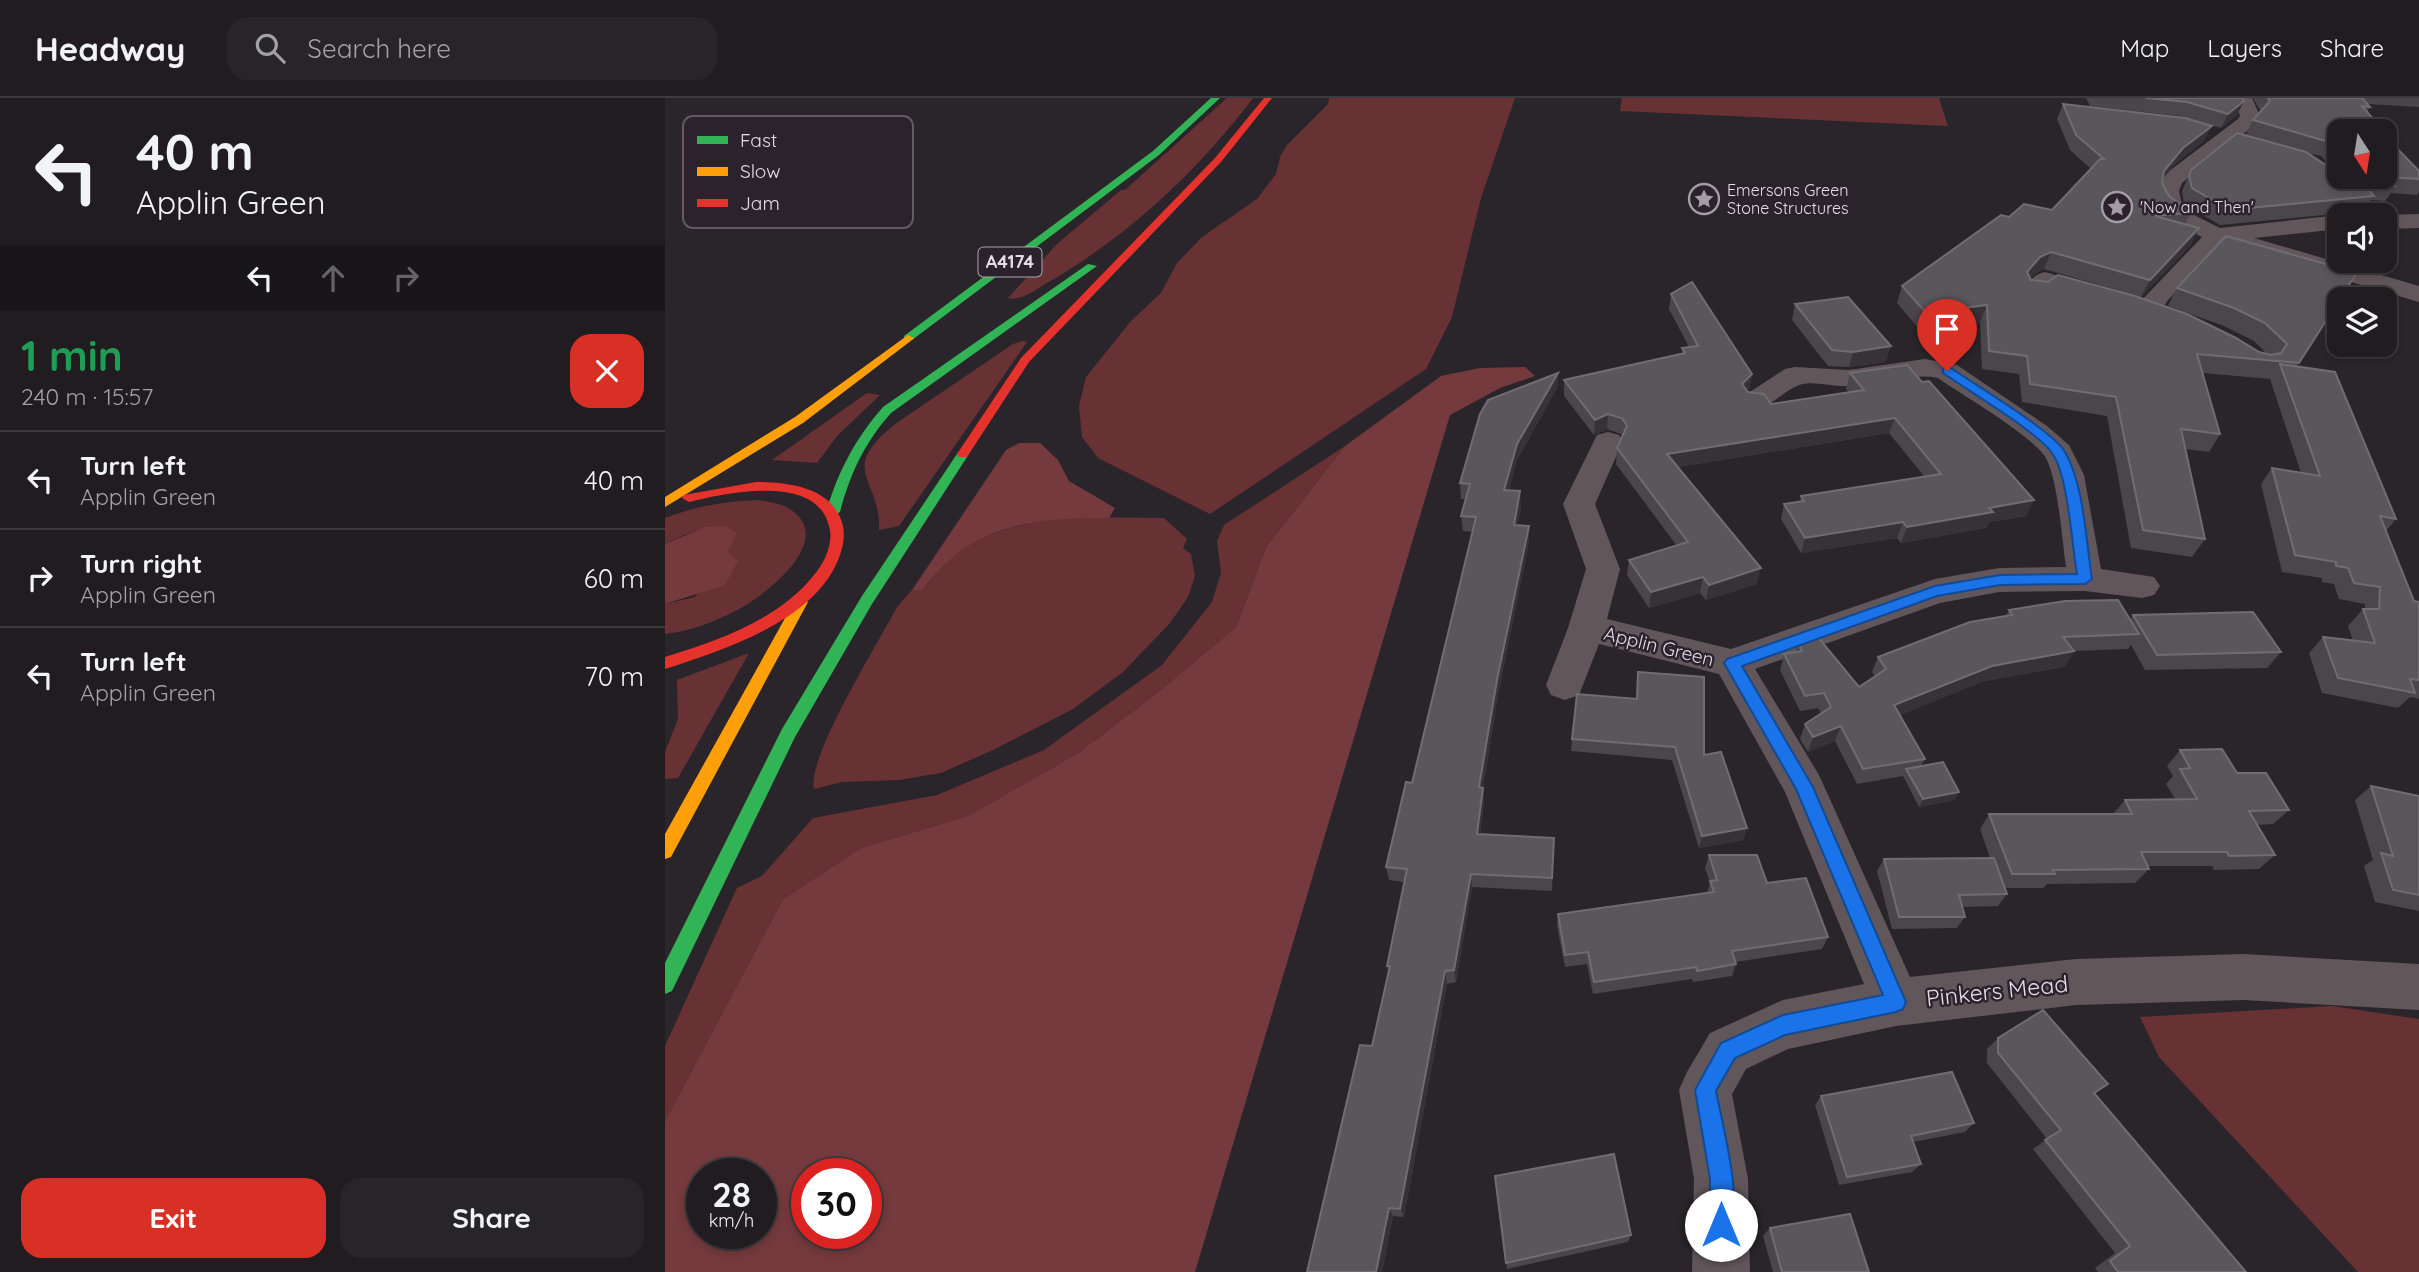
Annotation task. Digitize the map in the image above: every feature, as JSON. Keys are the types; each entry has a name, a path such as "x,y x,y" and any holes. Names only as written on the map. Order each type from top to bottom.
{"highway":[{"name":"A4174","path":"665,505 799,420 1156,153 1216,98"},
{"name":"A4174","path":"833,512 845,467 866,432 887,410 1166,215 1219,160 1268,98"},
{"path":"665,984 788,734 874,589 1025,360 1166,215"},
{"path":"665,505 718,491 777,487 820,499 833,512 839,528 837,548 825,571 805,594 741,637 701,653 665,663"},
{"path":"665,851 805,594"}],"street":[{"path":"2243,98 2250,116 2172,180 2165,191 2172,208 2188,220 2217,234 2419,294"},
{"path":"2202,131 2250,144"},
{"path":"2397,222 2419,221"},
{"path":"2148,310 2158,295 2217,234 2327,223"},
{"path":"2046,278 2174,319"},
{"path":"1757,400 1789,366 1849,378 1925,367 1951,360 2058,452 2069,475 2085,579"},
{"name":"Applin Green","path":"1565,685 1586,628 1603,569 1579,504 1608,441"},
{"name":"Applin Green","path":"1586,628 1732,663 1935,591 2000,580 2085,579 2142,586"},
{"name":"Applin Green","path":"1732,663 1804,787 1896,1002"},
{"name":"Pinkers Mead","path":"1721,1272 1721,1179 1705,1090 1728,1051 1783,1025 1896,1002 2076,982 2243,977 2419,987"}],"shaded area":[{"path":"1227,98 1253,98 1208,152 1159,201 1133,224 1077,265 1028,294 1008,298 1057,244 1121,190 1125,190"},
{"path":"1329,98 1515,98 1481,198 1452,317 1426,369 1210,514 1098,458 1082,437 1079,406 1086,377 1131,321 1161,293 1177,263 1202,237 1257,199 1276,174 1280,157 1287,145 1328,104"},
{"path":"1622,98 1939,98 1948,126 1620,111"},
{"path":"1027,342 899,526 879,530 878,512 865,463 879,438 898,422 1013,344"},
{"path":"1525,367 1535,376 1500,388 1450,415 1195,1272 665,1272 665,1121 783,899 861,848 968,816 1078,753 1152,697 1236,627 1266,547 1345,446 1441,376 1480,368"},
{"path":"867,393 880,395 837,436 817,463 772,460"},
{"path":"1019,443 1040,443 1058,460 1069,481 1115,508 1109,518 1055,520 1005,529 982,538 961,551 941,568 923,590 912,590 1006,450"},
{"path":"1345,446 1266,547 1236,627 1152,697 1078,753 968,816 861,848 783,899 665,1121 665,1046 737,888 762,876 813,818 937,795 1044,750 1162,665 1212,602 1221,573 1217,541 1224,525"},
{"path":"760,500 786,507 800,519 806,532 804,546 796,560 771,586 737,610 696,627 665,634 665,604 695,597 728,552 736,533 710,527 665,544 665,518 712,505"},
{"path":"1069,517 1164,518 1187,539 1183,548 1191,554 1195,576 1188,597 1170,623 1123,672 1073,709 993,750 941,773 899,780 842,782 814,789 821,753 832,727 897,607 912,590 923,590 953,557 987,536 1026,524"},
{"path":"725,526 737,533 728,552 738,561 725,585 665,604 665,544 705,527"},
{"path":"749,653 678,778 665,779 665,752 678,719 677,680"},
{"path":"2332,1006 2419,1019 2419,1272 2358,1272 2159,1057 2140,1017"}],"building":[{"path":"2146,98 2243,98 2244,101 2228,114 2187,102"},
{"path":"2268,98 2362,98 2370,107 2362,106 2373,119 2327,119 2327,141 2253,120 2270,101"},
{"path":"2063,104 2185,118 2212,126 2183,148 2164,171 2162,183 2169,196 2191,213 2155,216 2199,228 2150,280 2051,252 2040,257 2027,272 2031,280 2048,282 2058,275 2135,296 2187,314 2259,352 2271,355 2281,353 2287,344 2265,323 2234,308 2177,288 2226,236 2327,264 2327,273 2356,274 2348,287 2327,287 2327,319 2299,363 2197,354 2220,434 2181,429 2205,539 2143,530 2116,397 2030,384 2027,356 1989,351 1987,305 1926,313 1902,286 2001,215 2009,217 2024,204 2052,210 2100,159 2104,159 2076,135"},
{"path":"2237,133 2306,152 2327,166 2327,189 2368,189 2374,196 2229,210 2192,188 2189,176 2191,170"},
{"path":"2397,148 2419,171 2419,179 2397,178"},
{"path":"1692,282 1752,374 1742,384 1748,392 1764,394 1771,404 1864,390 1850,373 1907,365 1922,382 1929,381 2034,500 1989,508 1993,512 1907,527 1903,522 1805,538 1784,504 1804,501 1801,496 1941,474 1895,418 1667,454 1761,568 1709,585 1703,577 1651,592 1629,560 1688,542 1617,448 1627,426 1622,418 1608,414 1595,420 1564,380 1685,353 1682,348 1698,346 1671,294"},
{"path":"1848,297 1891,346 1853,352 1832,350 1795,304"},
{"path":"2280,364 2335,372 2396,519 2380,516 2414,601 2419,602 2419,680 2410,679 2415,693 2338,678 2323,637 2375,643 2363,609 2379,609 2380,587 2354,583 2348,568 2336,566 2336,562 2295,555 2272,468 2320,476"},
{"path":"1558,373 1517,444 1504,490 1520,491 1514,525 1529,526 1497,680 1479,787 1483,788 1477,834 1554,838 1552,878 1471,874 1454,970 1445,971 1400,1209 1389,1208 1376,1272 1307,1272 1360,1045 1372,1046 1390,966 1387,966 1407,869 1386,867 1406,782 1412,783 1476,517 1461,516 1470,484 1460,483 1480,414 1488,400"},
{"path":"2118,600 2139,634 2063,637 2074,651 1992,666 1894,705 1925,759 1863,769 1841,726 1813,737 1805,724 1831,707 1824,693 1805,696 1784,654 1802,651 1798,643 1817,636 1859,687 1886,669 1878,657 1970,622 2012,615 2009,610 2065,601"},
{"path":"2253,612 2281,652 2157,655 2133,615"},
{"path":"1638,672 1704,677 1704,755 1721,752 1747,828 1702,836 1675,747 1572,739 1577,694 1637,699"},
{"path":"2222,749 2237,773 2266,773 2289,810 2249,811 2275,855 2141,852 2149,869 2053,870 2055,874 2012,874 1989,814 2132,814 2125,800 2197,799 2180,769 2190,768 2180,750"},
{"path":"1943,762 1959,792 1923,799 1906,769"},
{"path":"2371,786 2419,796 2419,895 2393,890 2381,853 2393,856"},
{"path":"1709,855 1757,855 1767,883 1806,878 1828,937 1732,951 1736,964 1594,982 1588,952 1565,955 1558,914 1714,892 1710,881 1717,880"},
{"path":"1994,858 2007,894 1959,895 1965,917 1899,917 1884,859"},
{"path":"2043,1010 2108,1084 2094,1093 2246,1272 2118,1272 2110,1261 2130,1246 2045,1140 2061,1130 1998,1053 1998,1038"},
{"path":"1952,1072 1974,1123 1911,1136 1921,1164 1847,1177 1821,1096"},
{"path":"1614,1154 1631,1235 1506,1263 1495,1176"},
{"path":"1850,1214 1869,1272 1782,1272 1770,1228"}],"traffic: fast":[{"path":"908,338 1156,153 1216,98"},
{"path":"833,512 853,457 887,410 1092,266"},
{"path":"665,984 788,734 867,600 963,454"}],"traffic: slow":[{"path":"665,503 799,420 908,338"},
{"path":"665,851 801,602"}],"traffic: jam":[{"path":"963,454 1025,360 1218,160 1268,98"},
{"path":"665,663 739,636 789,607 820,579 831,562 837,544 837,528 832,514 821,501 803,492 756,486 689,498"}],"place":[{"name":"Emersons Green Stone Structures","path":"1704,199"},
{"name":"'Now and Then'","path":"2117,207"}],"route":[{"path":"1721,1225 1721,1179 1705,1090 1728,1051 1783,1025 1896,1002 1804,787 1732,663 1935,591 2000,580 2085,579 2069,475 2058,452 2036,432 1947,371"}]}
